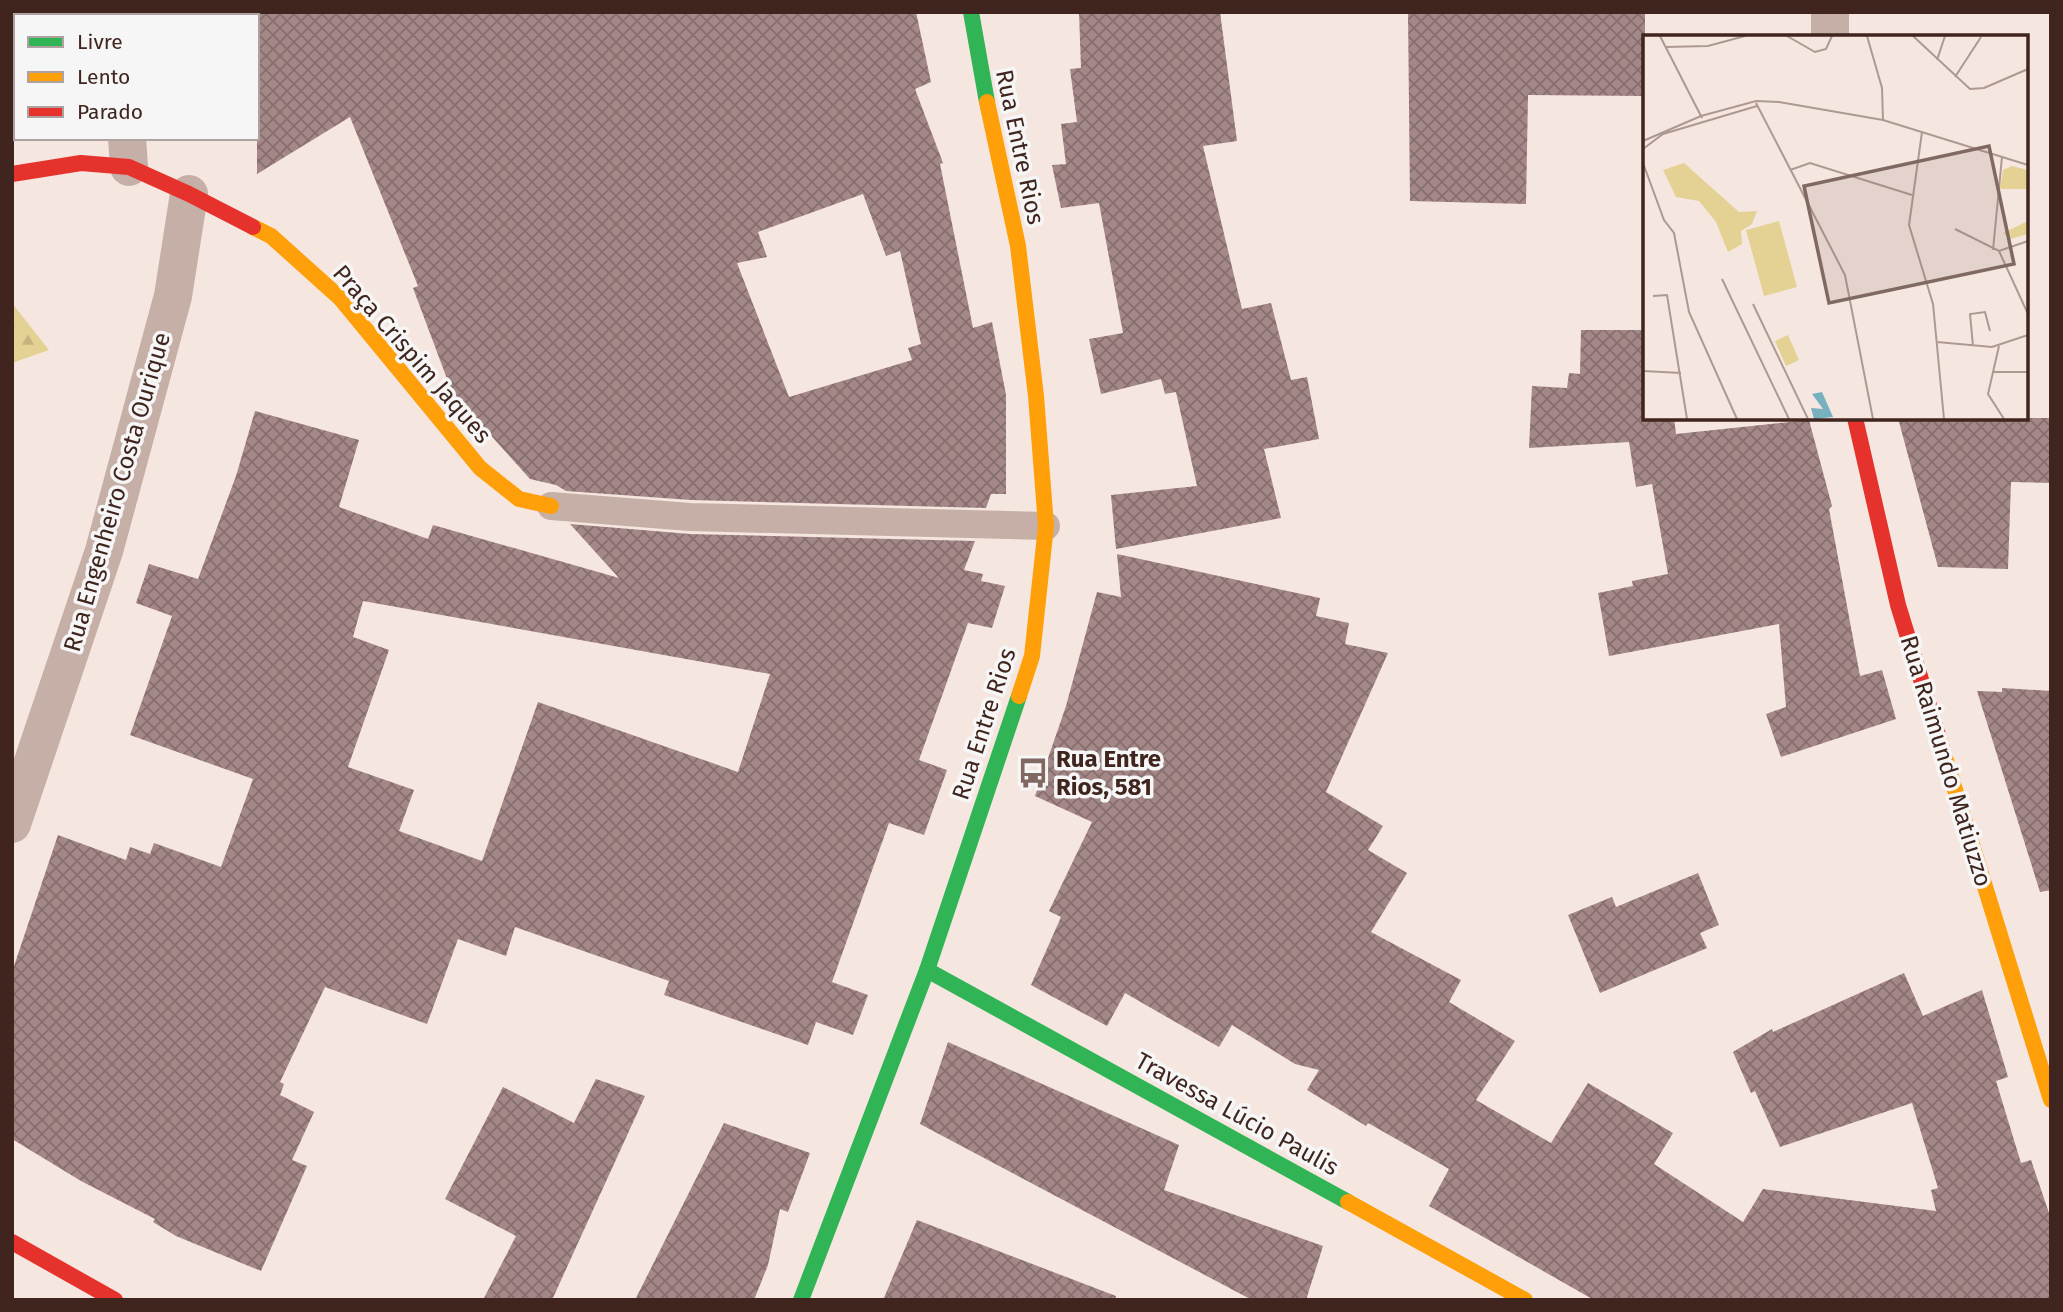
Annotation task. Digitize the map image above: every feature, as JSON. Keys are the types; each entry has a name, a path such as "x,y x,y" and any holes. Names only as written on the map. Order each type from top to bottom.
{"street":[{"name":"Rua Entre Rios","path":"801,1300 927,970 1032,656 1046,526 1035,396 1018,246 980,68 971,12"},
{"path":"1830,12 1830,35"},
{"name":"Praça Crispim Jaques","path":"12,174 128,153 189,194 271,236 340,298 480,468 519,499 551,506"},
{"name":"Rua Engenheiro Costa Ourique","path":"12,824 104,551 173,296 189,194"},
{"name":"Rua Raimundo Matiuzzo","path":"1856,420 1898,605 2051,1100"},
{"name":"Travessa Lúcio Paulis","path":"927,970 1525,1300"},
{"path":"12,1242 116,1300"}],"lane":[{"path":"551,506 690,517 1046,526"}],"green space":[{"path":"12,303 49,350 12,363"}],"building":[{"path":"257,12 916,12 931,82 915,89 943,163 940,164 973,328 992,322 1006,395 1006,494 991,494 986,508 691,500 566,491 556,485 530,479 452,392 413,288 418,286 350,117 257,174","holes":["863,194 886,256 900,251 921,344 908,348 912,360 789,397 737,263 767,257 758,232"]},
{"path":"1079,12 1220,12 1237,141 1203,146 1242,309 1271,303 1291,380 1307,377 1319,439 1264,449 1281,518 1116,549 1111,495 1197,486 1176,392 1165,394 1161,379 1101,394 1089,339 1123,333 1099,203 1061,208 1052,165 1066,164 1061,124 1077,122 1070,69 1081,68"},
{"path":"1408,12 1645,12 1643,96 1528,95 1526,204 1410,201"},
{"path":"1581,330 1643,330 1643,420 1674,420 1676,434 1809,420 1832,506 1829,509 1860,676 1882,670 1896,719 1781,757 1766,714 1786,707 1779,624 1609,656 1598,593 1633,586 1632,581 1668,574 1652,484 1636,487 1629,442 1529,448 1532,386 1567,388 1569,373 1580,374"},
{"path":"255,411 359,440 339,507 428,539 433,525 619,578 570,524 690,534 975,541 964,570 983,574 981,581 1005,586 992,628 968,623 919,760 947,770 924,835 889,823 832,982 868,995 853,1035 816,1022 808,1045 664,995 669,981 515,927 506,956 458,939 427,1024 325,987 280,1082 284,1084 280,1095 314,1112 292,1160 307,1166 261,1271 176,1236 153,1222 155,1219 81,1181 12,1139 12,972 58,835 126,860 130,847 150,854 154,843 221,867 253,779 130,735 172,616 136,603 149,564 198,579 236,476","holes":["363,601 770,674 738,772 538,702 482,861 399,831 414,790 348,767 389,650 353,637"]},
{"path":"2051,418 2051,483 2011,482 2008,569 1938,567 1899,420"},
{"path":"1117,554 1320,598 1316,616 1349,623 1345,644 1388,653 1326,792 1383,826 1368,850 1407,873 1371,932 1461,980 1449,1002 1515,1041 1476,1100 1551,1143 1588,1083 1673,1133 1654,1164 1743,1222 1763,1189 1936,1211 1931,1190 1938,1188 1912,1103 1780,1147 1755,1091 1751,1093 1733,1052 1772,1029 1773,1032 1904,973 1923,1016 1982,990 2008,1077 1996,1081 2021,1163 2031,1160 2051,1219 2051,1300 1594,1300 1429,1206 1449,1169 1368,1123 1366,1126 1307,1090 1319,1070 1295,1064 1232,1025 1219,1047 1125,993 1107,1026 1031,985 1061,917 1049,911 1092,822 1035,796 1066,706 1097,592 1121,597"},
{"path":"2002,688 2051,691 2051,890 2040,892 1977,691 2002,692"},
{"path":"1698,873 1719,925 1700,933 1707,948 1600,993 1568,915 1612,897 1616,907"},
{"path":"948,1042 1179,1145 1164,1190 1323,1246 1306,1300 1252,1300 920,1124"},
{"path":"596,1079 645,1096 552,1300 483,1300 516,1236 445,1199 503,1087 574,1123"},
{"path":"724,1123 810,1153 788,1212 780,1209 768,1265 754,1300 635,1300"},
{"path":"917,1220 1116,1296 1115,1300 883,1300"}],"traffic: fast":[{"path":"971,12 987,102"},
{"path":"801,1300 927,970 1019,696"},
{"path":"927,970 1348,1202"}],"traffic: slow":[{"path":"987,102 1018,246 1036,396 1046,526 1032,656 1019,696"},
{"path":"253,227 271,236 340,298 480,468 519,499 551,506"},
{"path":"1939,738 2051,1100"},
{"path":"1348,1202 1525,1300"}],"traffic: jam":[{"path":"12,174 81,163 129,167 253,227"},
{"path":"1855,420 1898,605 1939,738"},
{"path":"12,1242 115,1300"}],"place":[{"name":"Rua Entre Rios, 581","path":"1033,773"}]}
